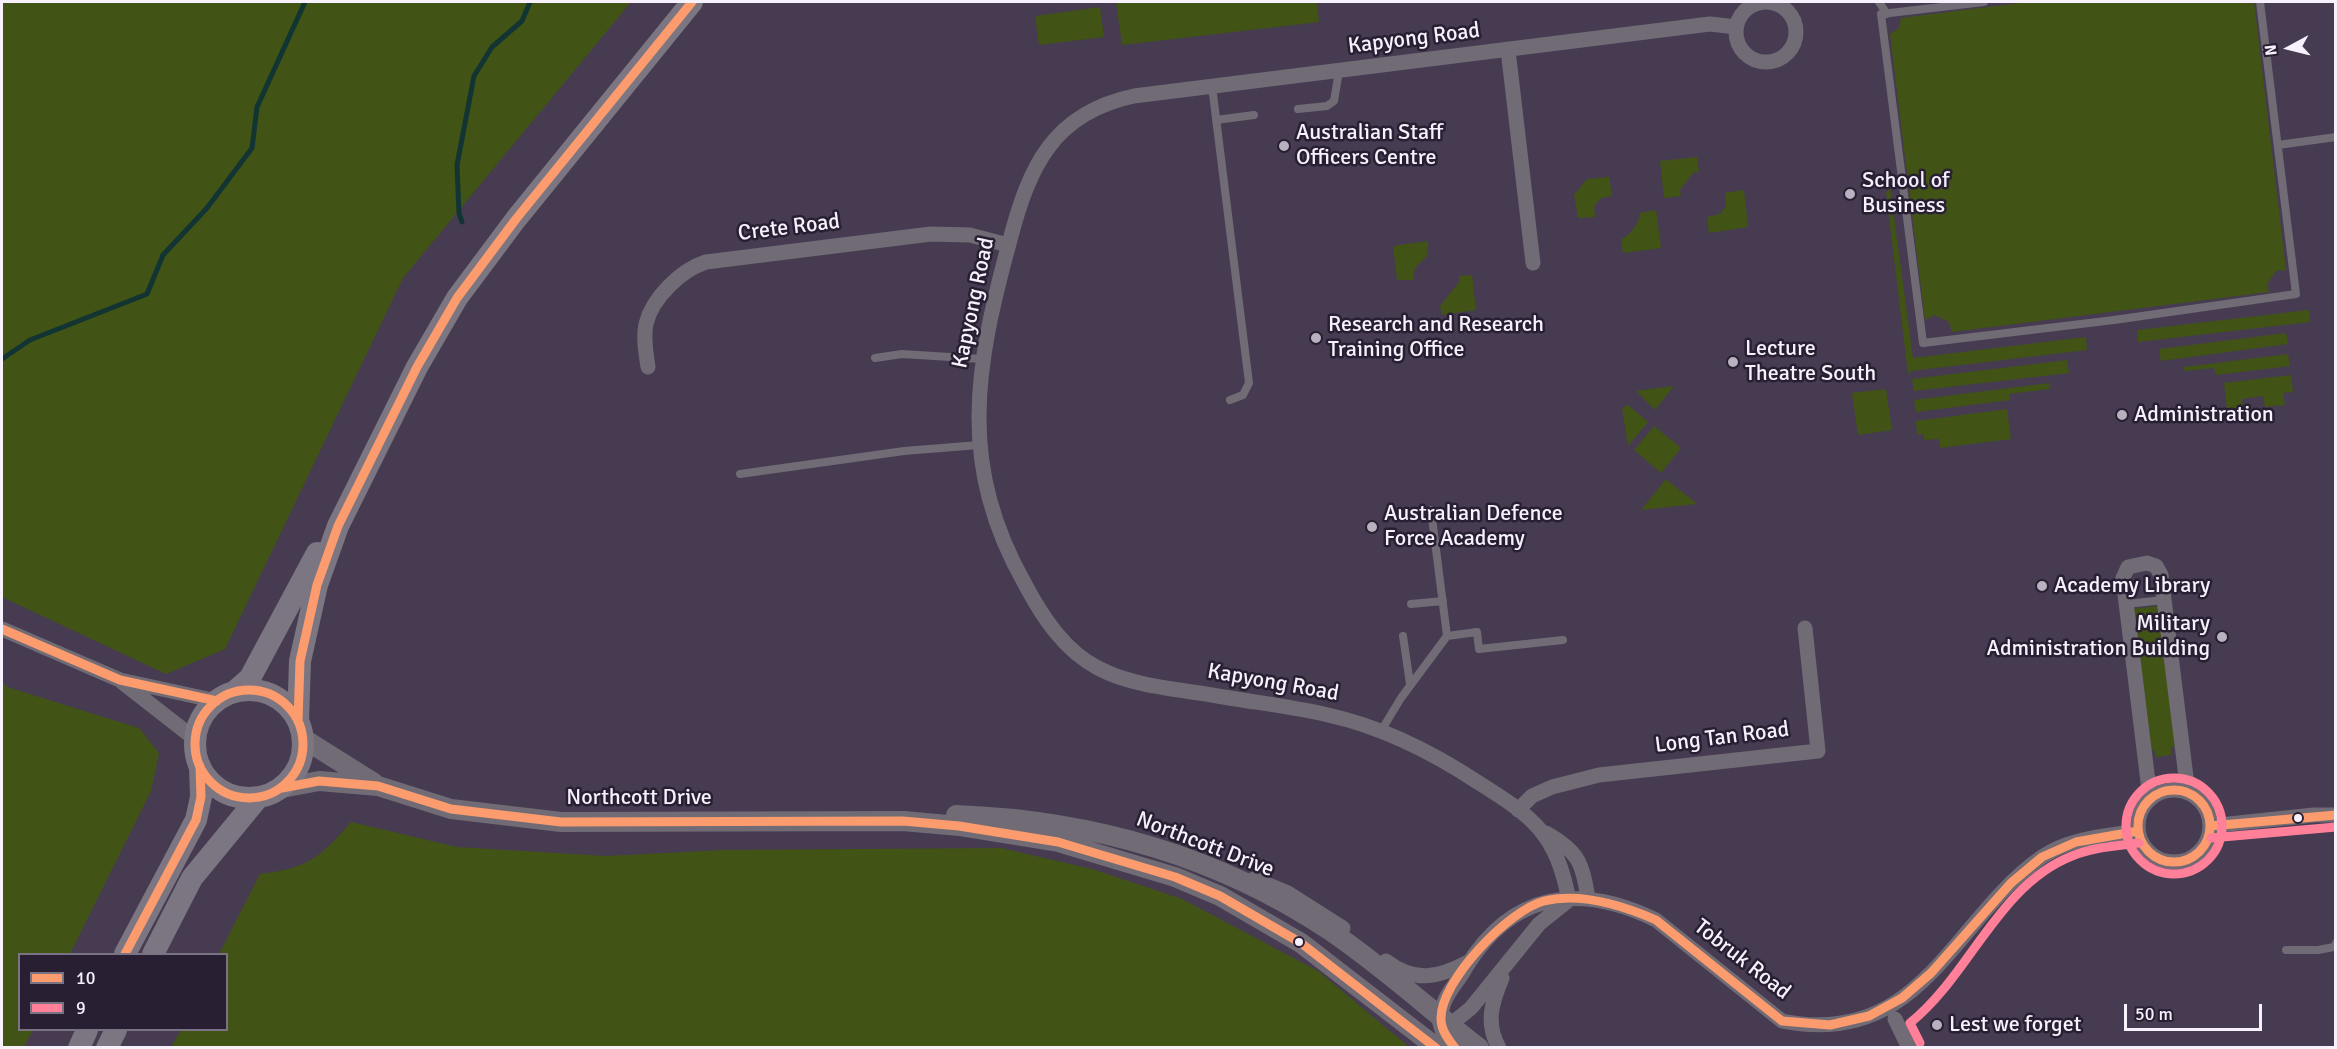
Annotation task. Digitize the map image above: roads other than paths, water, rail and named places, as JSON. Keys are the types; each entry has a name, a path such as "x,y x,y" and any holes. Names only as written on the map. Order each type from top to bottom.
{"main road":[{"path":"200,766 209,781 223,792 239,798 257,799 282,789 294,775 302,758 300,661 317,585 338,526 417,367 458,298 516,219 692,2"},
{"path":"125,953 196,820 201,797 200,766 195,739 199,725 225,697 250,678 303,576 322,545 338,526"},
{"path":"225,697 264,692 290,708 301,730"},
{"path":"154,953 192,878 257,799"},
{"path":"79,1047 86,1031"},
{"path":"107,1047 115,1031"}],"street":[{"name":"Kapyong Road","path":"1588,898 1584,875 1577,857 1518,810 1453,766 1418,747 1381,731 1325,714 1136,681 1097,668 1075,653 1050,626 1002,542 983,478 979,445 982,359 988,324 1008,245 1029,177 1046,150 1066,128 1084,115 1113,101 1212,86 1710,24 1736,27"},
{"path":"1508,50 1533,263"},
{"name":"Crete Road","path":"648,367 645,335 649,317 678,278 699,264 717,259 931,234 970,235 1008,245"},
{"path":"2150,798 2124,574 2128,567 2140,563 2151,564 2159,570 2188,793"},
{"name":"Long Tan Road","path":"1518,810 1532,796 1552,787 1599,775 1818,751 1805,628"},
{"path":"2,629 120,680 225,697"},
{"path":"120,680 195,739"},
{"name":"Northcott Drive","path":"301,730 378,786"},
{"name":"Northcott Drive","path":"282,789 320,781 378,786 452,808 561,822 903,821 959,826 1058,842 1175,877 1220,896 1301,943 1437,1047"},
{"path":"2170,790 2188,793 2202,804 2210,826 2207,840 2198,853 2177,862 2161,860 2148,852 2138,831 2141,810 2150,798 2170,790"},
{"name":"Northcott Drive","path":"903,821 948,815 1049,821 1161,848 1227,874 1290,906 1330,931 1445,1023 1479,1047"},
{"path":"2210,826 2306,815 2336,815"},
{"name":"Kapyong Road","path":"1541,830 1558,857 1569,900"},
{"name":"Tobruk Road","path":"1445,1023 1443,1002 1470,960 1501,927 1528,908 1541,902 1588,898 1633,909 1656,920 1782,1021 1806,1031 1839,1036 1864,1030 1895,1019 1906,1012 1950,963 2013,883 2036,862 2069,843 2138,831"},
{"path":"1227,874 1266,883 1288,893 1333,921 1405,974 1422,978 1434,977 1470,960"},
{"path":"1405,1022 1423,1029 1445,1023 1471,1008 1544,919 1569,900"},
{"path":"1499,1047 1493,1034 1490,1016 1507,964"},
{"path":"1895,1019 1909,1047"},
{"path":"1445,1023 1455,1047"}],"lane":[{"path":"1879,2 1887,14"},
{"path":"1984,2 1881,14 1923,343 2114,320 2296,294 2260,2"},
{"path":"1298,109 1326,106 1334,101 1339,70"},
{"path":"1212,86 1249,383 1243,395 1230,400"},
{"path":"1216,120 1254,115"},
{"path":"2278,145 2336,137"},
{"path":"875,358 902,354 982,359"},
{"path":"740,474 913,450 979,445"},
{"path":"1381,731 1410,684 1447,636 1431,510"},
{"path":"2126,604 2164,600"},
{"path":"1411,604 1443,601"},
{"path":"1447,636 1477,632 1479,649 1563,640"},
{"path":"1403,636 1410,684"},
{"path":"2286,950 2318,950 2334,947 2336,943"}],"waterway":[{"path":"2,359 30,340 147,294 163,255 207,208 252,148 257,107 305,2"},
{"path":"462,222 459,213 457,165 474,76 492,47 522,21 530,2"}],"place":[{"name":"Australian Staff Officers Centre","path":"1284,146"},
{"name":"School of Business","path":"1850,194"},
{"name":"Research and Research Training Office","path":"1316,338"},
{"name":"Lecture Theatre South","path":"1733,362"},
{"name":"Administration","path":"2122,415"},
{"name":"Australian Defence Force Academy","path":"1372,527"},
{"name":"Academy Library","path":"2042,586"},
{"name":"Military Administration Building","path":"2222,637"},
{"name":"Lest we forget","path":"1937,1025"}]}
